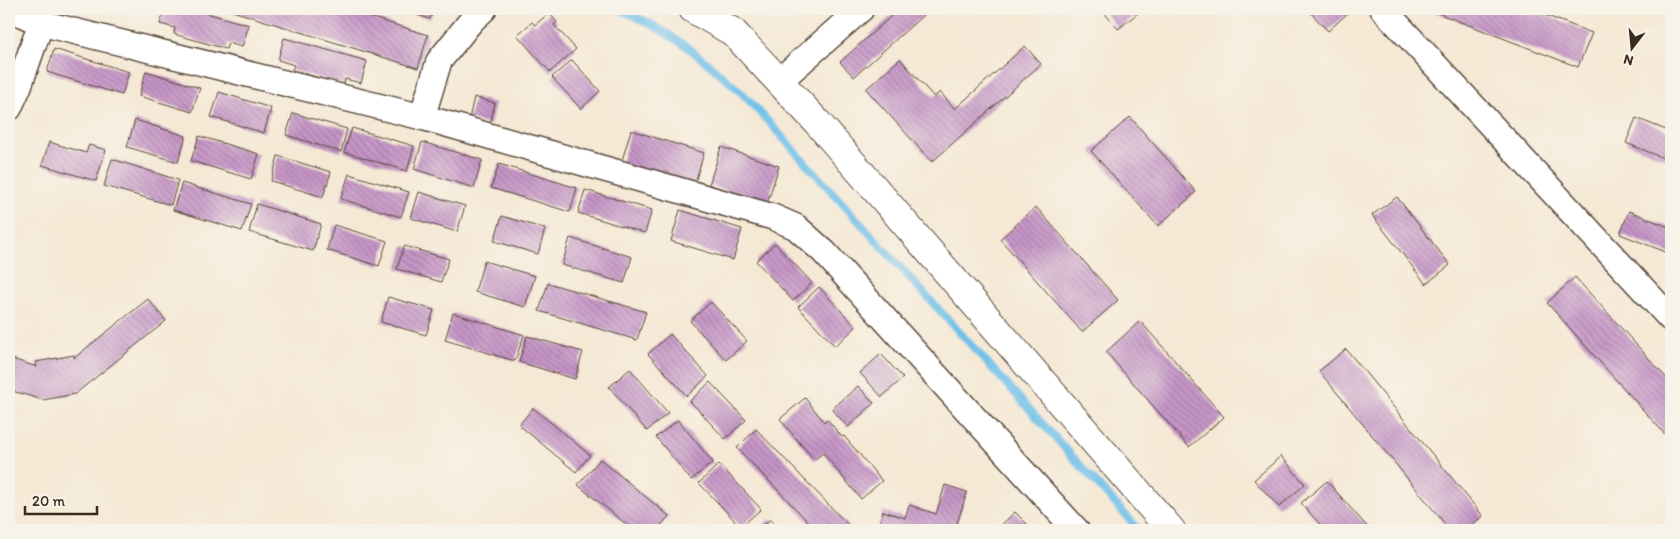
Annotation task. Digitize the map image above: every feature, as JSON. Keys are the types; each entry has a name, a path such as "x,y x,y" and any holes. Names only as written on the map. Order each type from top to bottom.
{"street":[{"path":"11,9 41,23 422,117 773,217 796,227 824,252 1076,530"},
{"path":"422,117 439,61 472,20 484,9"},
{"path":"692,9 733,32 824,129 1171,530"},
{"path":"778,81 861,9"},
{"path":"1383,9 1671,319"},
{"path":"9,108 19,86 41,23"}],"building":[{"path":"165,9 192,9 249,25 242,47 228,43 226,49 174,34 175,28 160,24"},
{"path":"226,9 344,9 428,35 418,68"},
{"path":"398,9 434,9 430,19"},
{"path":"899,9 930,9 854,77 840,62"},
{"path":"1101,9 1143,9 1118,29"},
{"path":"1307,9 1344,9 1348,13 1328,31"},
{"path":"1427,9 1529,9 1592,33 1578,67"},
{"path":"549,13 557,22 554,25 576,49 550,72 517,35 532,22 535,25"},
{"path":"284,38 367,61 361,83 345,79 344,85 292,70 294,65 278,60"},
{"path":"1025,46 1041,64 932,162 866,89 900,59 934,97 940,92 955,109"},
{"path":"54,49 129,72 122,95 47,72"},
{"path":"572,60 600,91 581,109 552,77"},
{"path":"146,71 200,88 192,112 139,96"},
{"path":"219,92 271,108 264,133 211,117"},
{"path":"474,97 495,103 490,125 469,119"},
{"path":"293,113 347,129 341,152 286,135"},
{"path":"1130,117 1196,192 1158,226 1091,151"},
{"path":"1636,118 1671,132 1671,161 1626,143"},
{"path":"135,120 186,136 178,162 127,147"},
{"path":"352,128 414,146 407,171 344,152"},
{"path":"631,130 704,153 693,189 620,167"},
{"path":"199,136 259,154 251,179 191,161"},
{"path":"49,142 86,153 89,145 106,150 96,181 42,165"},
{"path":"422,142 482,160 474,188 414,169"},
{"path":"721,147 779,166 767,204 709,185"},
{"path":"278,156 331,172 323,197 271,181"},
{"path":"112,159 178,180 171,205 104,186"},
{"path":"499,164 577,188 570,212 491,188"},
{"path":"349,174 409,192 401,217 341,199"},
{"path":"182,183 251,204 242,231 173,210"},
{"path":"585,190 652,210 645,233 578,213"},
{"path":"419,192 465,206 457,232 411,218"},
{"path":"1397,197 1450,265 1426,284 1372,215"},
{"path":"257,204 321,224 313,251 249,232"},
{"path":"1036,207 1118,300 1082,332 1000,239"},
{"path":"680,210 742,229 733,260 671,241"},
{"path":"1629,211 1671,228 1671,254 1620,234"},
{"path":"502,216 545,229 538,254 494,241"},
{"path":"334,225 387,241 379,266 327,250"},
{"path":"570,238 632,257 624,283 562,265"},
{"path":"775,243 812,283 793,301 756,261"},
{"path":"404,246 449,259 441,282 397,269"},
{"path":"484,261 535,276 525,307 475,292"},
{"path":"1575,277 1671,383 1671,441 1547,303"},
{"path":"548,283 646,312 637,340 539,311"},
{"path":"819,287 856,327 835,346 798,307"},
{"path":"388,297 434,310 426,335 381,322"},
{"path":"148,299 166,321 75,394 43,400 9,390 9,358 37,367 36,362 74,355 74,358"},
{"path":"711,302 747,341 726,360 690,321"},
{"path":"453,313 524,335 515,361 445,340"},
{"path":"1140,321 1224,417 1189,447 1106,352"},
{"path":"670,334 708,376 687,396 648,354"},
{"path":"527,336 583,352 575,379 519,362"},
{"path":"1346,349 1483,516 1465,530 1450,530 1319,371"},
{"path":"881,354 903,378 882,397 860,373"},
{"path":"630,369 668,413 647,431 609,387"},
{"path":"710,382 746,420 725,439 690,401"},
{"path":"858,386 874,403 848,427 832,409"},
{"path":"805,398 824,422 827,419 842,437 844,436 882,481 861,499 823,453 814,460 780,419"},
{"path":"533,408 590,455 576,472 519,425"},
{"path":"678,420 713,462 691,480 656,437"},
{"path":"756,429 849,526 844,530 816,530 737,448"},
{"path":"1281,456 1305,484 1279,507 1254,480"},
{"path":"600,459 669,516 657,530 633,530 578,485"},
{"path":"719,464 761,509 741,527 699,483"},
{"path":"1327,481 1370,530 1325,530 1301,503"},
{"path":"945,485 967,492 955,530 877,530 883,511 905,518 909,505 936,514"},
{"path":"1015,512 1033,530 996,530"},
{"path":"770,519 780,530 758,530"}],"waterway":[{"path":"617,9 636,16 669,35 700,57 744,95 1139,530"}]}
